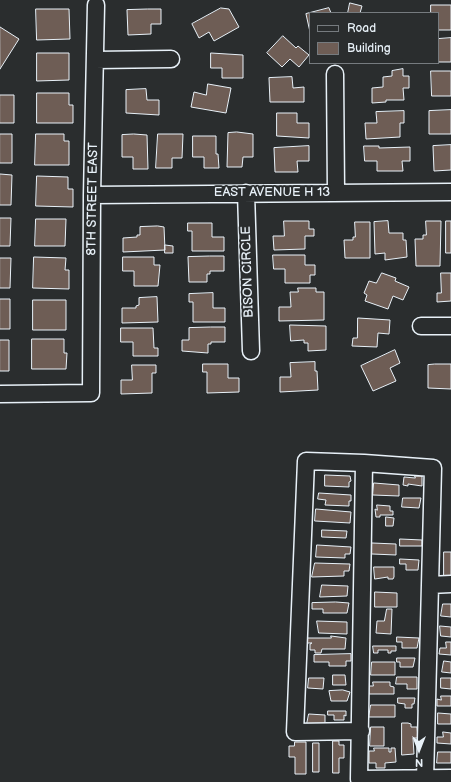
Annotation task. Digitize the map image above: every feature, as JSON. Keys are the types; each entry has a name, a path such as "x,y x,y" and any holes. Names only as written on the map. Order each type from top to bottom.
{"street":[{"name":"8TH STREET EAST","path":"0,394 92,392 92,195 96,5"},
{"path":"95,60 171,59"},
{"path":"335,74 336,192"},
{"name":"EAST AVENUE H 13","path":"92,195 451,192"},
{"name":"BISON CIRCLE","path":"246,193 251,351"},
{"path":"421,326 451,326"},
{"path":"360,731 295,732 306,461 433,468 425,778"},
{"path":"364,464 360,778 451,778"},
{"path":"430,585 451,584"}],"building":[{"path":"350,3 362,6 360,12 348,12"},
{"path":"431,5 451,5 451,30 439,30 439,12 431,12"},
{"path":"221,8 229,9 239,27 214,41 209,32 199,38 192,24"},
{"path":"329,8 331,12 314,12"},
{"path":"36,9 69,9 70,39 37,40"},
{"path":"161,9 161,24 151,24 151,34 128,35 127,10"},
{"path":"309,13 309,28 306,14"},
{"path":"0,27 19,39 0,69"},
{"path":"283,36 296,48 298,46 309,55 299,67 290,59 282,67 267,53"},
{"path":"451,38 451,62 439,62 439,39"},
{"path":"37,53 69,53 69,80 37,81"},
{"path":"211,53 243,55 243,78 222,78 222,68 211,68"},
{"path":"403,69 403,76 409,76 409,88 403,88 404,100 386,100 386,102 372,103 372,88 383,87 383,77 392,76 392,71"},
{"path":"431,71 451,71 451,96 432,96"},
{"path":"292,77 293,88 304,87 304,102 270,102 269,78"},
{"path":"208,84 231,88 226,113 191,107 194,92 206,95"},
{"path":"146,89 147,100 159,100 159,115 126,113 126,90"},
{"path":"37,93 69,93 69,105 73,105 73,123 37,123"},
{"path":"0,95 14,95 14,123 0,123"},
{"path":"451,110 451,134 429,134 429,111"},
{"path":"404,111 404,123 400,123 400,137 366,139 365,123 377,123 376,112"},
{"path":"277,113 297,113 297,123 309,123 309,138 277,136"},
{"path":"237,132 253,134 253,157 243,157 242,167 227,167 228,133"},
{"path":"0,134 12,134 12,163 0,163"},
{"path":"36,134 64,134 64,141 69,141 69,165 35,165"},
{"path":"158,134 183,134 182,158 172,158 172,168 156,168"},
{"path":"122,135 147,135 148,169 133,169 133,157 122,157"},
{"path":"193,136 216,136 216,154 218,154 219,168 204,168 204,157 193,157"},
{"path":"451,145 451,170 434,171 433,146"},
{"path":"309,146 309,161 297,161 298,172 275,172 274,148"},
{"path":"364,146 379,146 379,148 410,147 410,161 402,161 403,171 377,171 377,161 365,161"},
{"path":"0,174 12,175 11,205 0,205"},
{"path":"37,176 68,177 68,189 73,189 73,207 36,206"},
{"path":"0,218 11,218 10,246 0,246"},
{"path":"36,219 66,219 65,246 35,246"},
{"path":"284,221 309,221 309,229 314,229 314,236 305,236 305,249 274,250 273,236 284,236"},
{"path":"388,221 389,233 403,233 403,240 406,240 407,257 385,260 385,253 375,254 374,222"},
{"path":"426,221 441,221 440,266 416,266 415,239 423,239 423,235 426,235"},
{"path":"446,221 451,221 451,253 446,253"},
{"path":"355,222 370,222 370,258 345,258 344,240 353,240 353,237 355,237"},
{"path":"188,223 212,223 212,237 224,237 224,251 192,251 192,231 188,231"},
{"path":"140,227 164,227 165,250 123,252 123,238 137,237 137,235 140,235"},
{"path":"165,245 173,246 173,253 165,253"},
{"path":"273,255 305,255 305,265 315,265 315,275 310,275 310,283 285,283 285,269 274,269"},
{"path":"224,256 224,271 210,271 210,274 207,274 207,282 189,282 188,257"},
{"path":"34,257 66,258 65,270 69,270 69,289 33,288"},
{"path":"123,257 154,257 154,265 160,265 158,286 134,286 134,271 123,271"},
{"path":"0,258 11,258 10,288 0,288"},
{"path":"382,273 396,278 395,281 409,287 403,300 393,296 388,309 365,301 367,295 364,293 369,281 376,283"},
{"path":"441,273 451,273 451,301 437,302 437,293 441,293"},
{"path":"298,288 316,288 316,292 324,292 324,320 279,321 279,307 291,307 290,292 298,292"},
{"path":"213,293 213,308 225,308 225,322 193,322 193,302 189,302 189,294"},
{"path":"157,297 158,322 122,323 122,308 136,308 136,306 139,305 139,298"},
{"path":"0,299 10,299 10,329 0,329"},
{"path":"33,300 66,300 66,330 33,330"},
{"path":"358,318 390,320 389,334 378,333 377,347 352,346 353,338 357,338"},
{"path":"290,325 326,326 326,350 308,351 308,343 304,343 304,340 291,341"},
{"path":"225,327 225,342 211,342 211,344 208,344 208,353 182,351 182,340 189,340 189,328"},
{"path":"121,328 153,328 154,348 158,348 158,356 133,356 133,342 121,342"},
{"path":"32,339 64,339 64,353 67,353 66,369 32,369"},
{"path":"0,340 9,340 9,371 0,371"},
{"path":"395,350 400,363 390,368 396,381 373,391 361,366"},
{"path":"315,362 318,390 280,392 280,377 291,377 290,363"},
{"path":"203,364 228,364 228,378 239,378 239,392 207,393 207,372 203,372"},
{"path":"451,364 451,389 428,388 428,365"},
{"path":"132,365 156,365 156,373 152,373 152,393 121,394 121,380 132,380"},
{"path":"325,475 350,476 351,481 349,482 349,487 325,486"},
{"path":"415,476 422,476 422,486 408,484 408,486 403,485 404,477 415,478"},
{"path":"374,483 399,485 399,496 373,495"},
{"path":"319,493 351,495 351,501 349,501 349,506 325,505 326,500 318,499"},
{"path":"403,498 421,498 419,508 402,507"},
{"path":"377,505 390,506 390,511 393,511 393,515 380,515 380,517 376,517 375,509 377,510"},
{"path":"316,509 351,512 350,523 315,521"},
{"path":"386,517 394,518 393,526 386,526"},
{"path":"322,530 347,531 346,538 322,537"},
{"path":"400,539 422,540 422,546 400,546"},
{"path":"372,543 396,544 396,555 372,554"},
{"path":"317,545 351,547 350,554 345,554 345,558 316,557"},
{"path":"444,552 451,552 451,577 444,577"},
{"path":"400,559 419,560 418,570 406,570 406,564 400,564"},
{"path":"315,563 350,564 349,571 344,571 344,576 312,577"},
{"path":"374,567 394,567 393,579 388,579 388,577 375,579"},
{"path":"322,585 348,586 347,596 320,597"},
{"path":"375,592 397,593 397,607 375,607"},
{"path":"312,603 349,603 347,613 323,613 323,609 312,609"},
{"path":"443,604 451,604 451,617 441,616"},
{"path":"387,609 392,609 391,634 376,633 377,621 384,621"},
{"path":"317,621 347,622 347,634 319,633"},
{"path":"440,626 451,627 451,637 441,636"},
{"path":"331,636 346,638 345,649 322,649 321,653 315,653 315,650 310,650 310,644 312,643 307,643 307,638 331,638"},
{"path":"397,637 419,638 417,648 402,648 402,642 397,642"},
{"path":"446,642 451,642 451,655 439,654 440,648 446,648"},
{"path":"373,646 396,646 396,651 391,651 391,653 388,653 388,650 378,650 378,653 374,653"},
{"path":"351,654 351,661 346,661 346,666 329,666 329,662 314,662 314,655"},
{"path":"397,658 415,658 413,667 400,667 400,662 397,662"},
{"path":"444,661 451,662 451,673 442,672"},
{"path":"372,662 395,662 395,675 371,675"},
{"path":"333,675 345,675 346,685 333,685"},
{"path":"397,677 417,677 417,689 407,689 407,684 396,684"},
{"path":"309,678 324,678 323,689 308,688"},
{"path":"441,678 451,678 451,689 441,688"},
{"path":"373,682 390,682 390,686 394,687 394,694 369,694 369,686 373,686"},
{"path":"343,690 350,692 347,701 331,701 329,691"},
{"path":"441,696 451,696 451,706 437,706 437,699 441,700"},
{"path":"398,698 415,698 412,708 405,708 405,704 398,703"},
{"path":"371,705 395,705 395,717 369,717"},
{"path":"328,711 346,711 346,716 344,715 344,720 334,720 334,715 328,715"},
{"path":"438,713 451,714 451,724 438,724"},
{"path":"309,714 325,715 325,724 307,724"},
{"path":"402,723 411,724 411,727 417,727 418,738 413,738 414,754 402,755"},
{"path":"371,727 384,727 384,746 370,746"},
{"path":"443,732 451,733 451,744 437,743 437,737 443,737"},
{"path":"333,741 339,741 339,745 344,745 344,758 339,758 339,773 333,773"},
{"path":"295,742 306,742 306,774 295,774 295,757 289,757 289,746 294,746"},
{"path":"313,743 319,743 319,772 313,772"},
{"path":"374,748 389,748 389,752 391,752 391,748 395,748 396,762 385,763 385,768 376,768 376,763 369,763 369,751 374,751"},
{"path":"438,752 451,752 451,763 437,763"}]}
